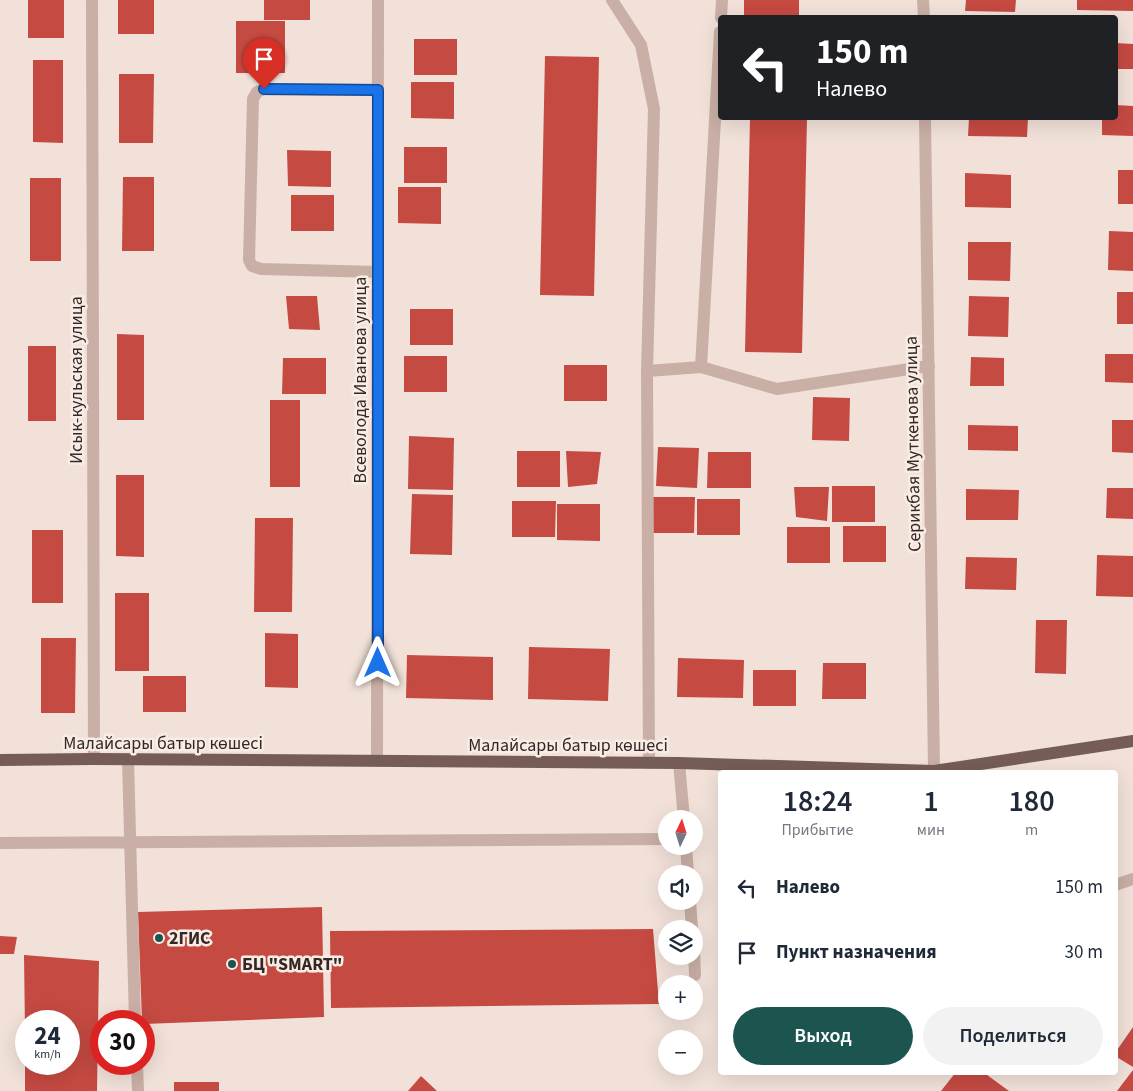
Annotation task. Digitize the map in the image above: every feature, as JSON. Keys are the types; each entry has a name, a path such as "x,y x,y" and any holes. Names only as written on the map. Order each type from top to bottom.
{"main road":[{"name":"Малайсары батыр көшесі","path":"961,770 1133,741"},
{"name":"Малайсары батыр көшесі","path":"0,760 679,763 902,770"}],"street":[{"name":"Исык-кульская улица","path":"92,0 94,760"},
{"name":"Всеволода Иванова улица","path":"377,761 378,0"},
{"path":"612,0 640,46 654,109 647,371 649,764"},
{"path":"721,15 722,0"},
{"path":"923,0 924,15"},
{"path":"701,367 718,67"},
{"path":"378,90 264,89 257,92 253,99 249,260 252,266 261,270 378,272"},
{"name":"Серикбая Муткенова улица","path":"925,120 934,770"},
{"path":"647,371 701,367 777,389 929,366"},
{"path":"128,760 136,1010"},
{"path":"679,763 683,810"},
{"path":"0,843 658,839"},
{"path":"1118,884 1133,880"},
{"path":"695,965 695,975"},
{"path":"137,1075 138,1091"}],"building":[{"path":"28,0 64,0 64,38 28,38"},
{"path":"118,0 154,0 154,34 118,34"},
{"path":"264,0 310,0 310,20 264,20"},
{"path":"744,0 799,0 799,15 744,15"},
{"path":"966,0 1016,0 1015,12 965,11"},
{"path":"1077,0 1133,0 1133,11 1077,10"},
{"path":"236,21 285,21 285,73 236,73"},
{"path":"414,39 457,39 457,75 414,75"},
{"path":"1118,43 1133,44 1133,69 1118,69"},
{"path":"545,56 599,57 594,296 540,295"},
{"path":"33,60 63,60 63,143 33,142"},
{"path":"119,74 154,74 153,143 119,143"},
{"path":"411,82 454,82 454,119 411,118"},
{"path":"1118,105 1133,106 1133,136 1102,135 1102,120 1118,120"},
{"path":"750,120 807,120 802,353 745,352"},
{"path":"969,120 1028,120 1027,137 968,136"},
{"path":"404,147 447,147 447,183 404,183"},
{"path":"287,150 331,151 331,187 288,186"},
{"path":"1118,170 1133,170 1133,204 1118,204"},
{"path":"965,173 1011,175 1011,208 965,207"},
{"path":"123,177 154,177 154,251 122,251"},
{"path":"30,178 61,178 61,261 30,261"},
{"path":"398,187 441,187 441,224 398,223"},
{"path":"291,195 334,195 334,231 291,231"},
{"path":"1109,231 1133,232 1133,271 1108,270"},
{"path":"968,242 1011,242 1010,281 968,280"},
{"path":"1117,292 1133,292 1133,324 1117,324"},
{"path":"286,296 317,296 320,330 289,329"},
{"path":"969,296 1009,297 1008,337 968,336"},
{"path":"410,309 453,309 453,345 410,345"},
{"path":"117,334 144,335 144,420 117,420"},
{"path":"28,346 56,346 56,421 28,421"},
{"path":"1105,354 1133,354 1133,383 1105,382"},
{"path":"404,356 447,356 447,392 404,392"},
{"path":"971,357 1004,358 1004,386 970,386"},
{"path":"283,358 326,358 326,394 282,394"},
{"path":"564,365 607,365 607,401 564,401"},
{"path":"813,397 850,398 849,441 812,440"},
{"path":"270,400 300,400 300,487 270,487"},
{"path":"1112,420 1133,420 1133,453 1112,452"},
{"path":"968,425 1018,426 1018,451 968,450"},
{"path":"409,436 454,438 453,490 408,489"},
{"path":"658,447 699,448 697,488 656,486"},
{"path":"517,451 560,451 560,487 517,487"},
{"path":"566,451 601,452 597,484 568,487"},
{"path":"708,452 751,452 751,488 707,488"},
{"path":"116,475 144,475 144,557 116,556"},
{"path":"832,486 875,486 875,522 832,522"},
{"path":"794,487 829,487 827,521 796,517"},
{"path":"1107,488 1133,488 1133,519 1106,518"},
{"path":"966,489 1019,490 1018,520 966,520"},
{"path":"412,494 453,495 452,555 410,554"},
{"path":"651,497 695,497 694,533 651,533"},
{"path":"697,499 740,499 740,535 697,535"},
{"path":"512,501 556,501 555,537 512,537"},
{"path":"557,504 600,504 600,541 557,540"},
{"path":"255,518 293,518 292,612 254,612"},
{"path":"843,526 886,526 886,562 843,562"},
{"path":"787,527 830,527 830,563 787,563"},
{"path":"32,530 63,530 63,603 32,603"},
{"path":"1097,555 1133,556 1133,597 1096,596"},
{"path":"966,557 1017,558 1016,590 965,589"},
{"path":"115,593 149,593 149,671 115,671"},
{"path":"1036,620 1067,620 1066,674 1035,673"},
{"path":"265,633 298,634 298,688 265,687"},
{"path":"41,638 76,638 75,713 41,713"},
{"path":"529,647 610,649 608,701 528,699"},
{"path":"407,655 493,657 493,700 406,698"},
{"path":"678,658 744,660 743,698 677,697"},
{"path":"823,663 866,663 866,699 822,699"},
{"path":"753,670 796,670 796,706 753,706"},
{"path":"143,676 186,676 186,712 143,712"},
{"name":"БЦ \"SMART\"","path":"322,907 324,1017 155,1024 155,1010 142,1010 138,912"},
{"path":"653,929 658,1004 331,1008 330,931"},
{"path":"0,936 17,937 14,954 0,954"},
{"path":"24,955 99,961 98,1010 90,1010 90,1075 97,1075 97,1091 25,1091 25,1075 80,1075 80,1010 25,1010"},
{"path":"1133,1027 1133,1067 1118,1058 1118,1049"},
{"path":"1133,1070 1133,1091 1117,1091"},
{"path":"954,1075 987,1075 1009,1091 941,1091"},
{"path":"421,1076 437,1091 408,1091"},
{"path":"174,1082 219,1082 219,1091 174,1091"}],"place":[{"name":"2ГИС","path":"159,938"},
{"name":"БЦ \"SMART\"","path":"232,964"}],"route":[{"path":"264,89 378,90 378,663"}]}
